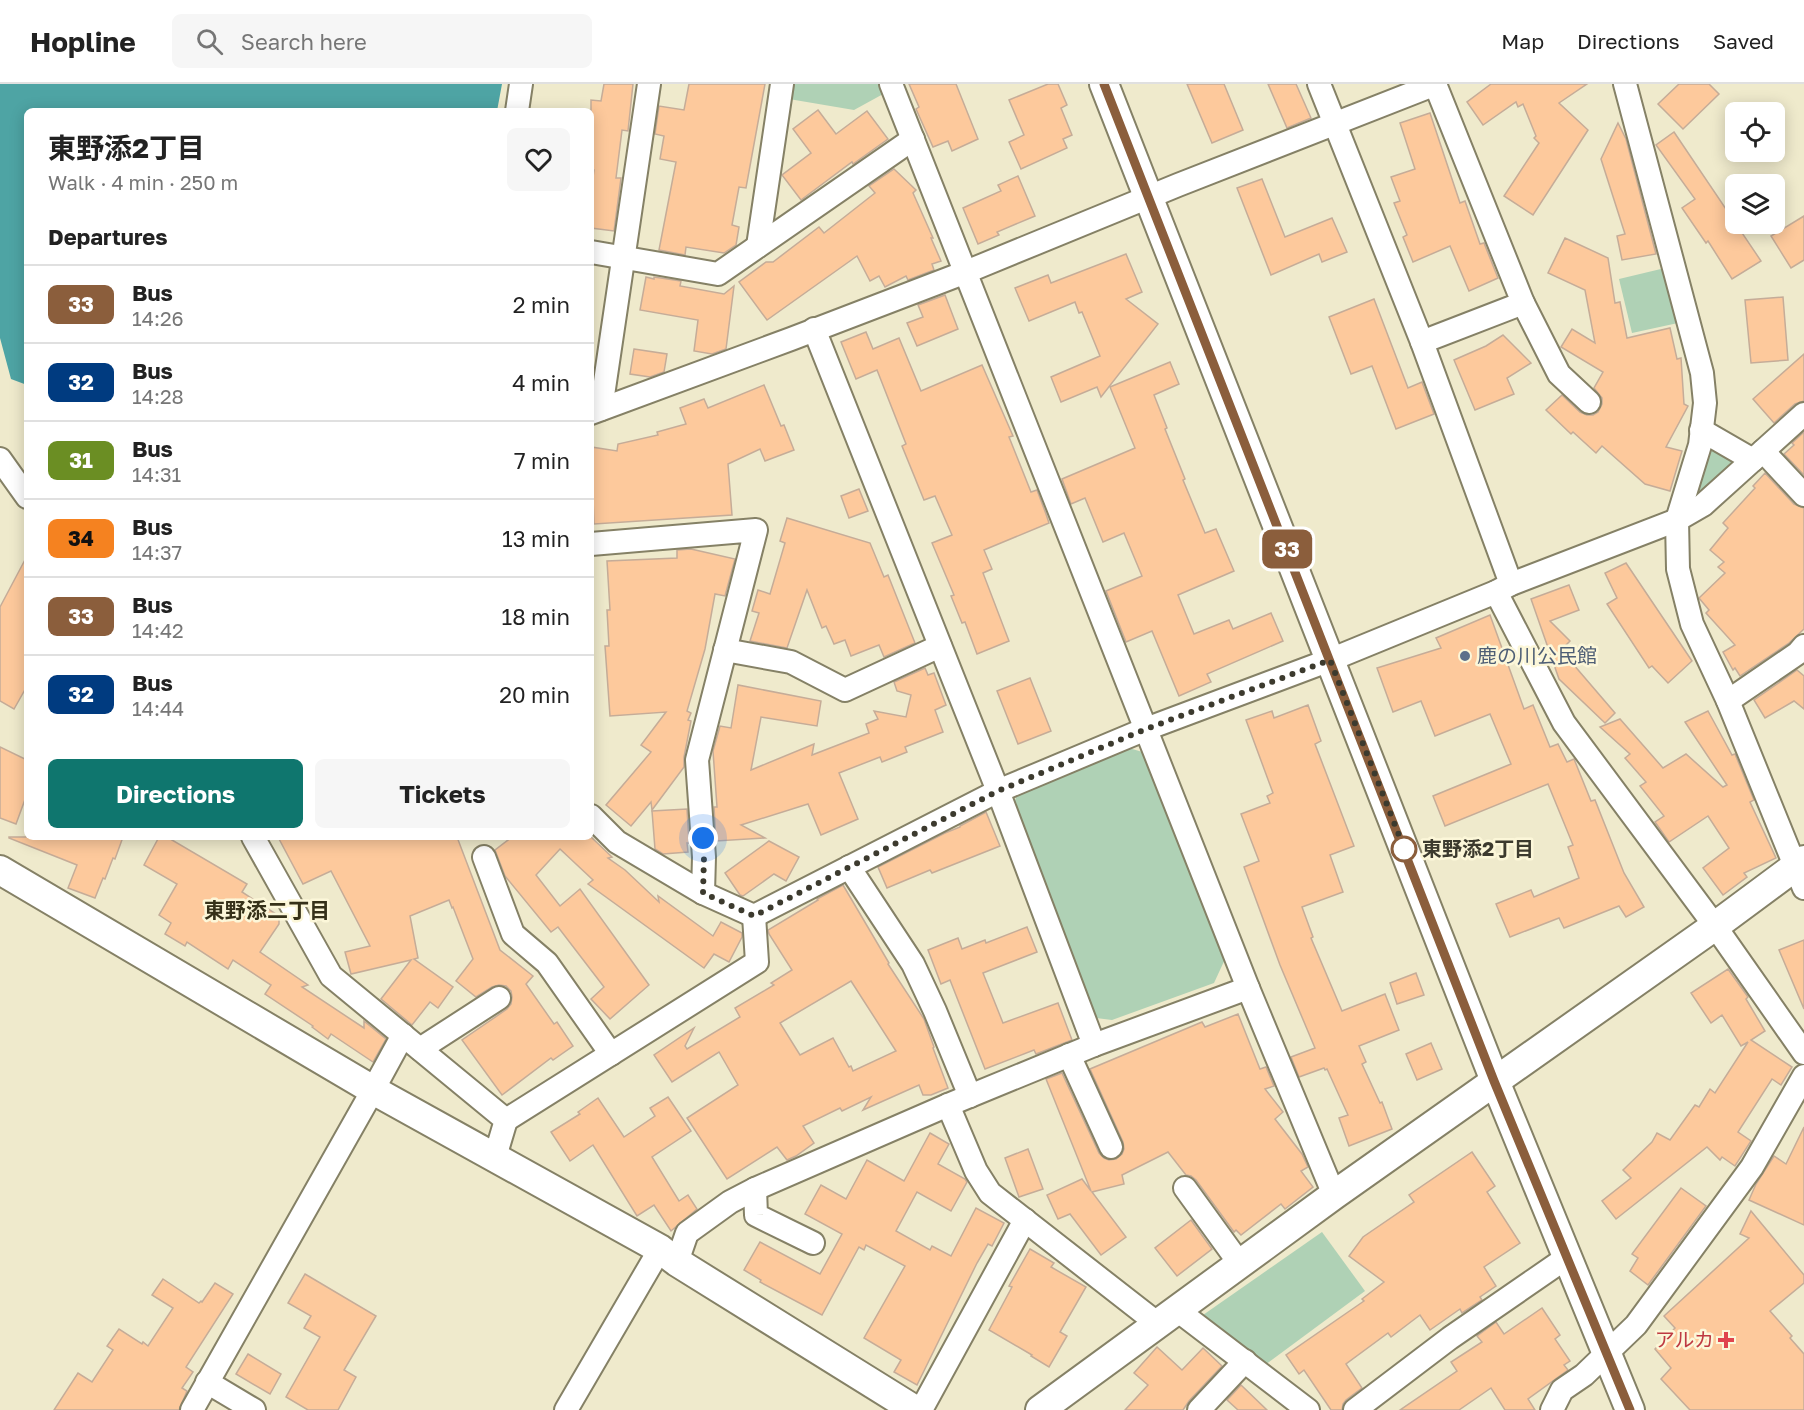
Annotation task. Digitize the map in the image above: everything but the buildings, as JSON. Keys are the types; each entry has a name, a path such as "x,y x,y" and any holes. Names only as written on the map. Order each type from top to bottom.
{"street":[{"path":"517,108 521,84"},
{"path":"596,411 624,258 650,84"},
{"path":"758,246 782,84"},
{"path":"891,84 1248,988 1334,1195"},
{"path":"1104,84 1494,1081 1630,1410"},
{"path":"1318,84 1422,342 1504,588 1564,723 1715,926 1804,1053"},
{"path":"596,411 966,272 1435,84 1523,303 1559,374 1588,402"},
{"path":"1040,1410 1494,1081 1715,926 1801,872 1728,701 1692,624 1678,569 1677,520 1700,445 1705,403 1702,373 1625,84"},
{"path":"594,253 718,274 913,139"},
{"path":"1422,342 1523,303"},
{"path":"814,329 998,791 1094,1045"},
{"path":"754,916 998,791 1146,729 1330,660 1677,520 1703,506 1804,414"},
{"path":"1701,430 1758,455 1804,495"},
{"path":"0,459 24,492"},
{"path":"594,544 756,530 697,759 704,857 703,893"},
{"path":"725,650 791,662 845,690 940,646"},
{"path":"1728,701 1798,653 1804,646"},
{"path":"594,819 617,842 703,893 754,916"},
{"path":"255,840 331,976 506,1120"},
{"path":"484,857 513,934 547,963 611,1054"},
{"path":"849,867 913,964 970,1096"},
{"path":"0,870 373,1090 668,1256 915,1410"},
{"path":"495,1158 506,1120 758,962 754,916"},
{"path":"566,1410 668,1256 687,1233 730,1202 948,1105 1069,1055 1248,988"},
{"path":"192,1410 373,1090 411,1042 499,998"},
{"path":"1069,1055 1111,1147"},
{"path":"1552,1410 1562,1390 1584,1375 1636,1325 1752,1167 1804,1076"},
{"path":"948,1105 976,1172 990,1193 1025,1220 1168,1317 1245,1361 1308,1410"},
{"path":"1185,1188 1240,1264"},
{"path":"755,1189 756,1215 813,1243"},
{"path":"921,1410 1025,1220"},
{"path":"1355,1410 1450,1338 1566,1258"},
{"path":"1199,1410 1245,1361"},
{"path":"207,1382 254,1410"}],"green space":[{"path":"791,84 881,84 885,93 854,110 789,99"},
{"path":"1665,268 1678,323 1632,333 1619,279"},
{"path":"1710,442 1737,457 1705,493 1700,493 1697,491"},
{"path":"1129,748 1149,754 1226,957 1214,983 1112,1020 1096,1018 1013,806 1018,792"},
{"path":"1322,1232 1365,1291 1265,1365 1204,1325 1203,1315"}],"water":[{"path":"0,84 502,84 498,108 24,108 24,384 11,379 0,338"}],"bus line":[{"name":"33","path":"1104,84 1494,1081 1630,1410"}],"place":[{"name":"鹿の川公民館","path":"1465,656"},
{"name":"東野添2丁目","path":"1404,849"},
{"name":"アルカ","path":"1726,1340"}],"district":[{"name":"東野添二丁目","path":"267,911"}],"route":[{"path":"703,838 703,893 754,916 998,791 1146,729 1330,660 1406,853 1404,849"}]}
